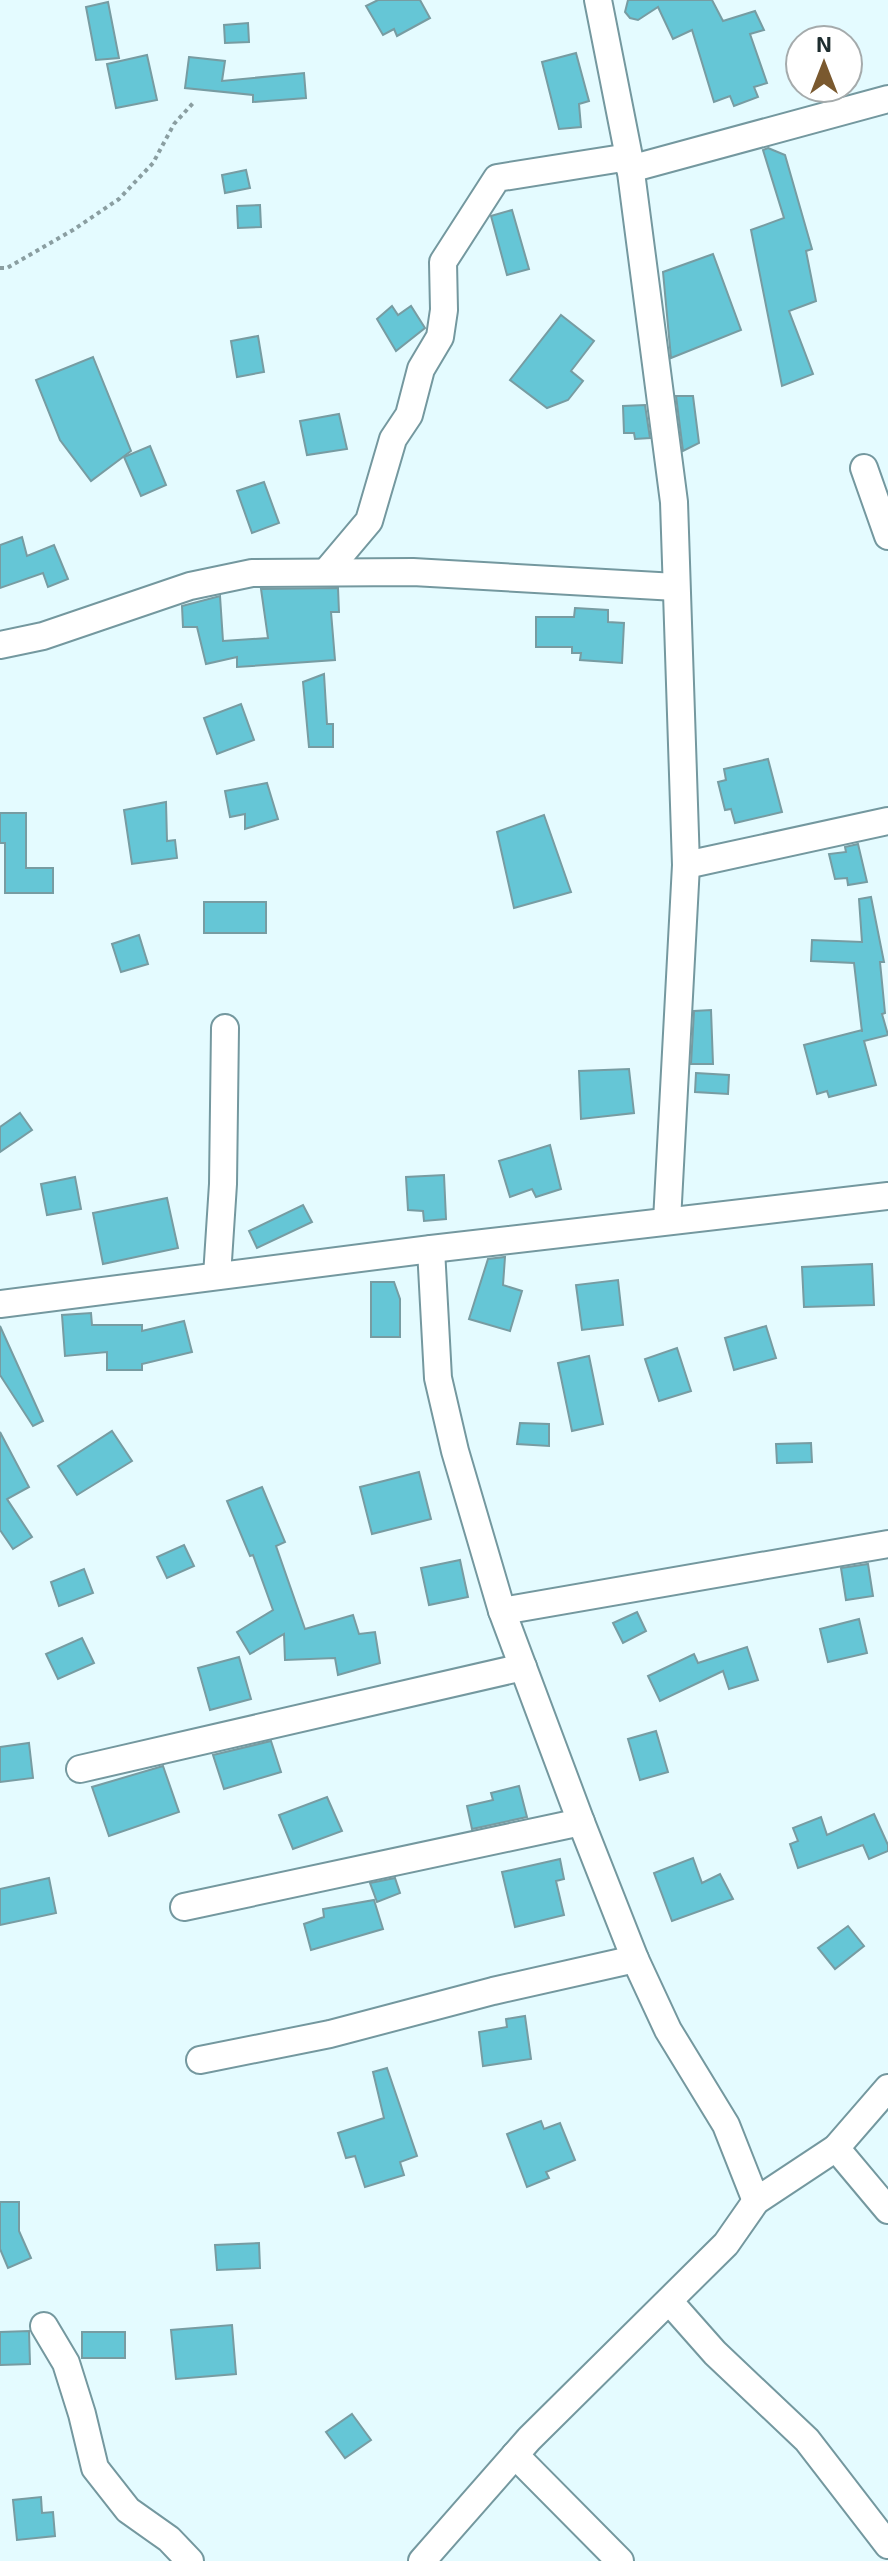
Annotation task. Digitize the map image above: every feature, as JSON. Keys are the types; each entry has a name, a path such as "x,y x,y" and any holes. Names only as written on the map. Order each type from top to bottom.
{"street":[{"path":"598,0 630,163 674,502 686,865 667,1221"},
{"path":"326,572 369,521 393,439 409,415 421,369 440,337 444,310 443,262 497,178 630,163 888,99"},
{"path":"864,468 888,536"},
{"path":"0,645 43,636 190,586 252,573 413,572 676,587"},
{"path":"686,865 888,821"},
{"path":"217,1276 223,1184 225,1028"},
{"path":"0,1304 431,1249 888,1196"},
{"path":"431,1249 438,1378 455,1451 502,1611 635,1959 668,2030 726,2125 756,2201"},
{"path":"502,1611 888,1544"},
{"path":"80,1769 523,1667"},
{"path":"184,1907 581,1822"},
{"path":"200,2060 330,2034 463,1998 635,1959"},
{"path":"422,2561 515,2455 726,2244 756,2201 836,2148 888,2088"},
{"path":"836,2148 888,2210"},
{"path":"669,2301 715,2353 807,2440 888,2545"},
{"path":"44,2326 66,2363 95,2468 128,2510 169,2539 190,2561"},
{"path":"515,2455 620,2561"}],"path":[{"path":"0,268 7,268 73,230 119,199 153,163 174,124 194,102"}],"building":[{"path":"378,0 420,0 430,18 397,36 394,29 383,35 366,6"},
{"path":"628,0 712,0 723,21 755,11 764,30 750,34 767,83 754,87 758,97 734,106 730,96 714,102 692,30 673,39 658,7 638,20 630,18 625,12"},
{"path":"108,2 119,58 96,60 86,7"},
{"path":"248,23 249,42 225,43 224,25"},
{"path":"576,53 589,101 579,104 581,127 559,129 542,62"},
{"path":"147,55 157,100 116,108 107,64"},
{"path":"189,57 225,61 222,81 304,73 306,98 253,102 253,95 185,88"},
{"path":"768,148 785,155 812,249 806,251 816,301 789,311 813,374 782,386 751,230 784,218 763,150"},
{"path":"246,170 250,188 225,193 222,175"},
{"path":"260,205 261,227 238,228 237,206"},
{"path":"512,210 529,269 507,275 491,216"},
{"path":"713,254 741,330 671,358 663,272"},
{"path":"392,306 398,315 411,306 425,328 396,351 377,319"},
{"path":"561,315 594,341 571,371 583,381 568,400 547,408 510,380"},
{"path":"258,336 264,372 237,377 231,341"},
{"path":"93,357 131,451 91,481 60,440 36,380"},
{"path":"676,396 693,396 699,443 683,451"},
{"path":"645,405 650,438 635,439 634,433 624,433 623,406"},
{"path":"339,414 347,449 307,455 300,421"},
{"path":"150,446 166,485 141,496 124,457"},
{"path":"264,482 279,523 252,533 237,491"},
{"path":"22,537 27,556 54,545 68,579 48,587 43,573 0,588 0,545"},
{"path":"338,588 339,612 331,612 335,660 237,667 237,657 206,664 197,627 183,627 182,606 220,596 223,641 268,638 261,589"},
{"path":"575,608 608,610 608,622 624,623 622,663 580,660 581,653 572,653 572,647 536,647 536,617 574,617"},
{"path":"324,674 327,724 333,724 333,747 309,747 303,682"},
{"path":"241,704 254,740 217,754 204,718"},
{"path":"768,759 782,812 735,823 731,809 725,810 718,782 726,780 724,769"},
{"path":"267,783 278,819 245,829 245,814 230,817 225,791"},
{"path":"166,802 167,841 175,840 177,858 132,864 124,810"},
{"path":"0,813 26,813 26,868 53,868 53,893 5,893 5,843 0,843"},
{"path":"544,815 571,892 514,908 497,832"},
{"path":"858,844 867,882 848,885 847,878 835,879 829,854 846,852 845,847"},
{"path":"871,897 884,962 880,962 885,1013 882,1014 888,1035 864,1041 876,1085 829,1097 827,1091 817,1094 804,1045 862,1030 854,963 811,961 812,940 862,942 859,899"},
{"path":"204,902 266,902 266,933 204,933"},
{"path":"139,935 148,964 121,972 112,944"},
{"path":"711,1010 713,1064 691,1064 694,1011"},
{"path":"629,1069 634,1113 581,1119 579,1071"},
{"path":"696,1073 729,1075 728,1094 695,1092"},
{"path":"20,1113 32,1130 0,1152 0,1127"},
{"path":"550,1145 561,1189 536,1197 532,1189 510,1197 499,1161"},
{"path":"444,1175 446,1219 424,1221 423,1211 408,1210 406,1177"},
{"path":"75,1177 81,1209 47,1215 41,1184"},
{"path":"167,1198 178,1248 103,1264 93,1213"},
{"path":"303,1205 312,1222 257,1248 249,1231"},
{"path":"505,1257 503,1285 522,1291 510,1331 469,1319 488,1259"},
{"path":"872,1264 874,1305 804,1307 802,1267"},
{"path":"618,1280 623,1325 582,1330 576,1285"},
{"path":"371,1282 394,1282 400,1299 400,1337 371,1337"},
{"path":"91,1313 92,1325 142,1325 142,1331 184,1321 192,1352 142,1364 142,1370 107,1370 107,1352 65,1356 62,1315"},
{"path":"0,1326 43,1421 33,1426 0,1375"},
{"path":"766,1326 776,1358 734,1370 725,1338"},
{"path":"677,1348 691,1391 659,1401 645,1359"},
{"path":"589,1356 603,1424 572,1431 558,1363"},
{"path":"520,1423 549,1424 549,1446 517,1444"},
{"path":"112,1431 132,1461 77,1495 58,1466"},
{"path":"0,1432 29,1487 7,1499 32,1537 13,1549 0,1530"},
{"path":"811,1443 812,1462 777,1463 776,1444"},
{"path":"419,1472 431,1519 372,1534 360,1487"},
{"path":"262,1487 285,1542 276,1546 305,1629 353,1615 359,1634 375,1632 380,1663 338,1675 335,1658 285,1660 284,1634 250,1654 237,1632 273,1610 253,1555 250,1556 227,1501"},
{"path":"184,1545 194,1566 167,1578 157,1557"},
{"path":"460,1560 468,1597 429,1605 421,1568"},
{"path":"868,1564 873,1596 846,1600 841,1568"},
{"path":"84,1569 93,1593 59,1606 51,1582"},
{"path":"637,1612 646,1631 623,1643 613,1623"},
{"path":"859,1619 867,1653 828,1662 820,1629"},
{"path":"82,1638 94,1663 58,1679 46,1654"},
{"path":"747,1647 758,1680 729,1689 723,1671 660,1701 648,1676 694,1654 698,1663"},
{"path":"239,1657 251,1699 210,1710 198,1668"},
{"path":"656,1731 668,1772 640,1780 628,1739"},
{"path":"271,1741 281,1772 224,1789 213,1755"},
{"path":"29,1743 33,1778 0,1782 0,1747"},
{"path":"163,1766 179,1812 109,1836 92,1787"},
{"path":"519,1786 527,1817 472,1829 467,1806 493,1800 491,1793"},
{"path":"327,1797 342,1831 293,1849 279,1815"},
{"path":"874,1814 888,1851 869,1859 863,1845 798,1868 790,1844 798,1841 793,1828 821,1817 827,1835"},
{"path":"693,1858 702,1883 720,1874 733,1899 672,1921 654,1873"},
{"path":"560,1859 564,1879 556,1881 564,1915 515,1927 502,1872"},
{"path":"49,1878 56,1913 0,1925 0,1889"},
{"path":"395,1878 400,1893 377,1902 370,1883"},
{"path":"374,1900 383,1929 311,1950 304,1924 324,1917 323,1909"},
{"path":"848,1926 864,1946 835,1969 818,1948"},
{"path":"525,2016 531,2059 483,2066 479,2032 507,2027 506,2019"},
{"path":"387,2068 417,2156 400,2162 404,2175 365,2187 355,2156 346,2158 338,2133 384,2118 373,2072"},
{"path":"541,2121 544,2129 560,2123 575,2160 546,2172 549,2178 527,2187 507,2134"},
{"path":"0,2202 19,2202 19,2231 31,2258 8,2268 0,2249"},
{"path":"259,2243 260,2268 217,2270 215,2245"},
{"path":"232,2325 236,2374 176,2379 171,2330"},
{"path":"29,2331 30,2364 0,2365 0,2332"},
{"path":"82,2332 125,2332 125,2358 82,2358"},
{"path":"352,2414 371,2440 345,2458 326,2432"},
{"path":"41,2497 42,2513 53,2512 55,2536 17,2540 13,2500"}]}
